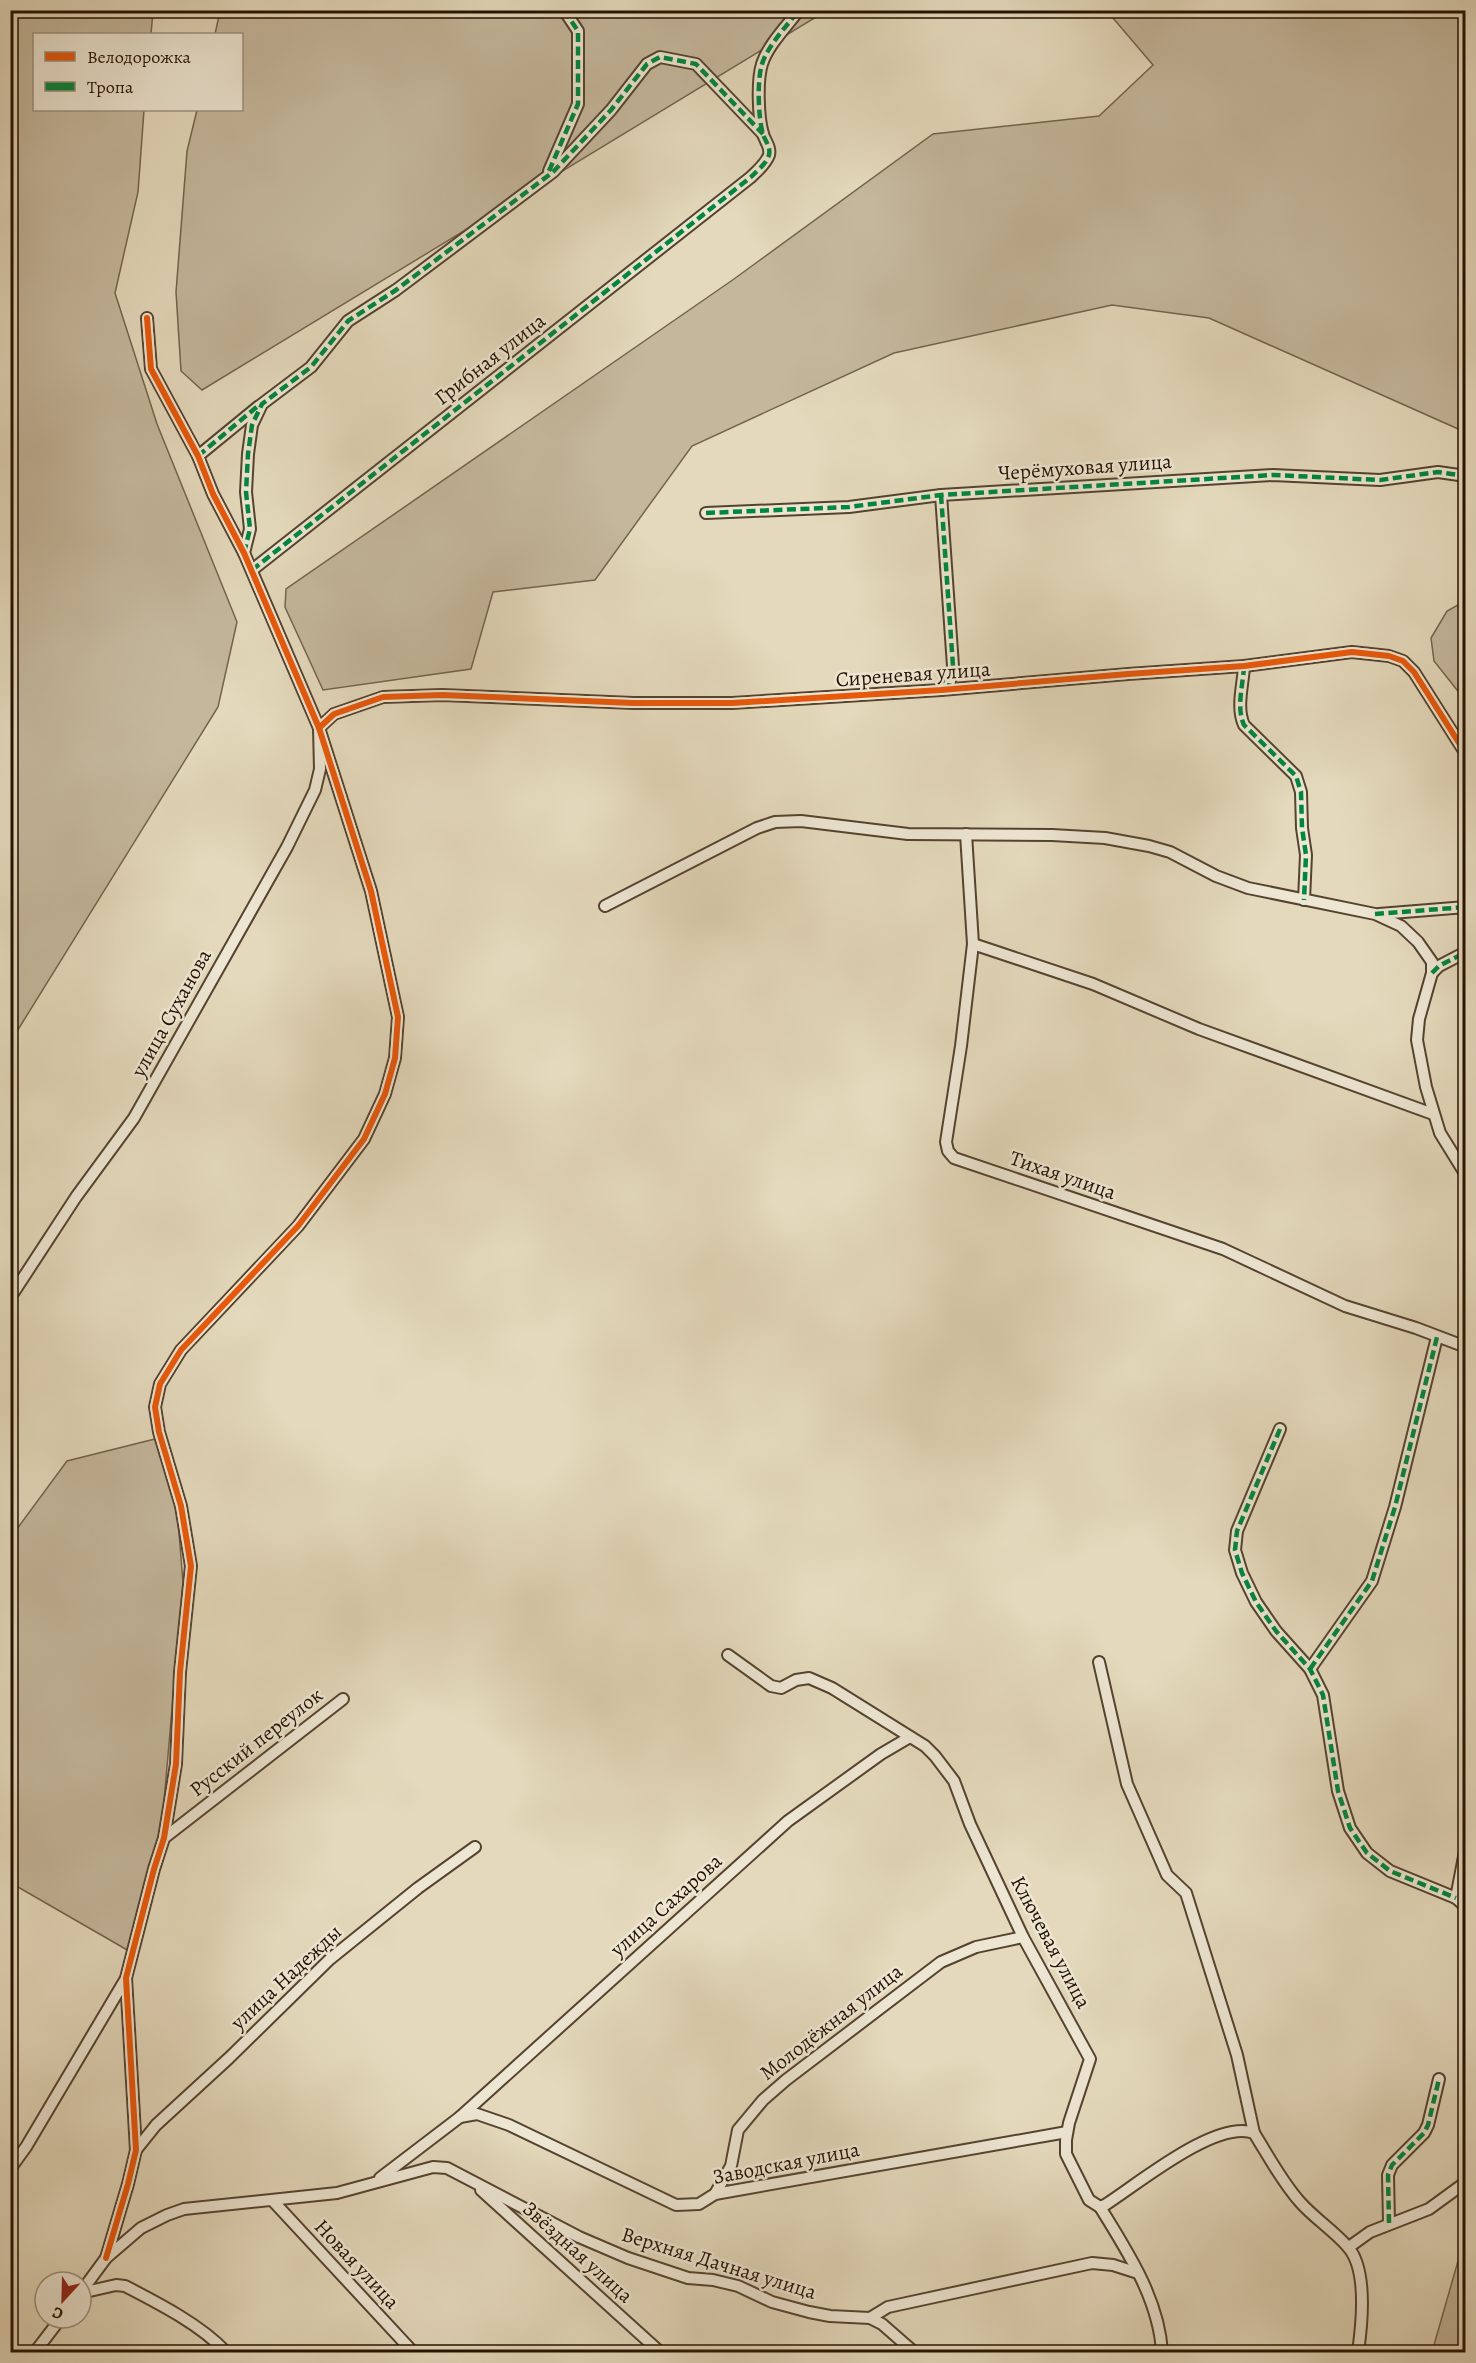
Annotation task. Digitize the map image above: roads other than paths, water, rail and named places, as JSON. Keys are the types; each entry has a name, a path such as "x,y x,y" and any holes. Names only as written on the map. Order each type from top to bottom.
{"street":[{"path":"546,177 578,104 578,31 564,10"},
{"path":"763,134 759,84 762,63 799,10"},
{"path":"198,456 311,366 348,321 396,290 546,177 611,110 647,64 660,57 696,64 763,134"},
{"name":"Грибная улица","path":"252,570 752,177 770,154 763,134"},
{"path":"10,2169 50,2109 126,1978 154,1869 165,1838 176,1764 180,1672 190,1566 181,1506 159,1432 155,1407 159,1384 181,1350 297,1226 364,1139 385,1094 395,1058 398,1017 371,891 319,728 252,570 213,494 198,456 151,369 147,318"},
{"path":"244,553 250,529 246,492 248,454 252,425 262,404"},
{"name":"Черёмуховая улица","path":"706,513 849,507 941,495 1273,475 1380,480 1438,472 1466,476"},
{"path":"941,495 952,666 949,686 941,690"},
{"name":"Сиреневая улица","path":"319,728 334,714 383,697 442,695 633,704 721,703 941,690 1244,666 1352,652 1389,656 1403,661 1414,672 1466,754"},
{"path":"1244,666 1240,715 1244,725 1296,776 1301,792 1307,873 1304,900"},
{"name":"улица Суханова","path":"10,1298 76,1197 134,1119 287,847 315,790 320,769 319,728"},
{"path":"605,906 756,828 775,822 801,821 908,834 1095,837 1170,852 1216,876 1248,888 1375,914 1401,926 1418,942 1432,962 1432,973 1419,1019 1417,1041 1433,1114 1440,1133 1466,1175"},
{"name":"Тихая улица","path":"966,834 973,944 961,1046 946,1142 948,1151 954,1158 1223,1249 1345,1306 1466,1347"},
{"path":"1375,914 1466,907"},
{"path":"973,944 1094,984 1199,1029 1433,1114"},
{"path":"1432,973 1439,966 1466,952"},
{"path":"1310,1669 1372,1581 1395,1507 1437,1336"},
{"path":"1280,1429 1237,1531 1235,1550 1242,1573 1276,1631 1310,1669 1323,1695 1338,1791 1350,1828 1367,1852 1390,1871 1456,1898 1466,1906"},
{"name":"Ключевая улица","path":"728,1655 771,1686 781,1688 796,1680 809,1678 832,1688 925,1746 954,1781 970,1824 1023,1937 1090,2059 1067,2132 1066,2154 1089,2200 1100,2207 1138,2273 1161,2336 1162,2352"},
{"path":"1099,1662 1127,1784 1167,1875 1186,1893 1237,2055 1254,2133 1300,2204 1349,2247 1359,2274 1363,2310 1358,2352"},
{"name":"Русский переулок","path":"165,1838 343,1699"},
{"name":"улица Сахарова","path":"375,2182 460,2117 788,1821 881,1754 910,1737"},
{"path":"1456,1898 1466,1846"},
{"name":"улица Надежды","path":"136,2150 156,2125 229,2058 322,1966 417,1888 475,1847"},
{"name":"Молодёжная улица","path":"715,2194 730,2166 738,2130 762,2100 927,1971 976,1947 1023,1937"},
{"path":"106,2258 136,2150 126,1978"},
{"path":"1389,2223 1388,2175 1392,2165 1424,2133 1439,2079"},
{"name":"Заводская улица","path":"460,2117 477,2114 509,2125 676,2205 699,2204 715,2194 1067,2132"},
{"path":"1100,2207 1192,2147 1214,2136 1239,2130 1254,2133"},
{"name":"Верхняя Дачная улица","path":"375,2182 433,2168 447,2169 579,2237 661,2270 688,2278 738,2286 772,2302 809,2312 830,2316 870,2318"},
{"name":"Звёздная улица","path":"469,2180 660,2352"},
{"path":"93,2276 106,2258 141,2228 184,2209 337,2193 375,2182"},
{"path":"1349,2247 1370,2232 1429,2208 1466,2182"},
{"name":"Новая улица","path":"273,2201 413,2352"},
{"path":"870,2318 888,2307 1092,2263 1113,2265 1138,2273"},
{"path":"93,2289 116,2284 125,2286 190,2324 226,2352"},
{"path":"870,2318 882,2324 914,2352"},
{"path":"35,2352 52,2330"}]}
